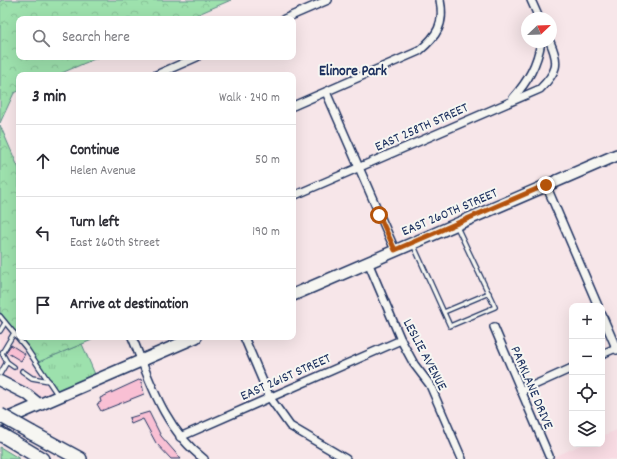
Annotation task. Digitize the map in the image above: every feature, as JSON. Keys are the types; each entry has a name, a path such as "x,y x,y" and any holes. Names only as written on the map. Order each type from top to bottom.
{"highway":[{"path":"0,414 80,459"},
{"path":"0,434 42,459"}],"main road":[{"name":"EAST 260TH STREET","path":"296,293 617,155"},
{"path":"0,422 189,340"}],"street":[{"path":"291,16 328,0"},
{"path":"296,105 419,51 433,39 441,22 442,10 440,0"},
{"path":"532,0 537,12"},
{"path":"511,100 530,77 536,64 540,48"},
{"name":"EAST 258TH STREET","path":"296,195 511,100 540,89 554,72 557,62 552,48"},
{"path":"163,72 191,60"},
{"path":"326,92 395,250"},
{"path":"546,185 597,303"},
{"name":"LESLIE AVENUE","path":"368,262 401,340 414,364 430,385 462,459"},
{"path":"605,322 617,349 605,353"},
{"name":"PARKLANE DRIVE","path":"494,328 549,456"},
{"path":"133,340 166,417 180,437 204,459"},
{"path":"245,340 270,398 290,426 346,459"},
{"name":"EAST 261ST STREET","path":"180,437 401,340"},
{"path":"521,391 569,369"},
{"path":"0,381 28,395 39,404"}],"lane":[{"path":"412,243 450,326 495,307 480,278 456,224"},
{"path":"444,312 489,293"},
{"path":"0,316 16,336"},
{"path":"0,331 6,323"},
{"path":"14,333 2,353 7,362 14,366"},
{"path":"19,340 58,396"},
{"path":"0,374 7,362"},
{"path":"22,371 32,378 49,381"}],"shaded area":[{"path":"0,316 16,336 16,340 20,340 27,349 58,396 45,402 0,381"},
{"path":"617,430 617,459 549,459 576,447 605,447 605,435"}],"green space":[{"path":"231,0 194,16 16,16 16,60 92,60 64,72 16,72 16,92 14,93 0,123 0,1"},
{"path":"0,125 16,162 16,337 0,316"},
{"path":"18,340 92,340 36,363"},
{"path":"82,344 97,379 58,396 36,363"},
{"path":"0,447 20,459 0,459"}],"building":[{"path":"11,345 25,354 21,361 6,352"},
{"path":"141,379 144,394 101,411 97,404 101,402 100,398"},
{"path":"149,412 161,436 181,459 171,459 156,443 143,419 131,424 129,418"}],"district":[{"name":"Elinore Park","path":"353,70"}],"route":[{"path":"379,215 395,250 546,185"}]}
